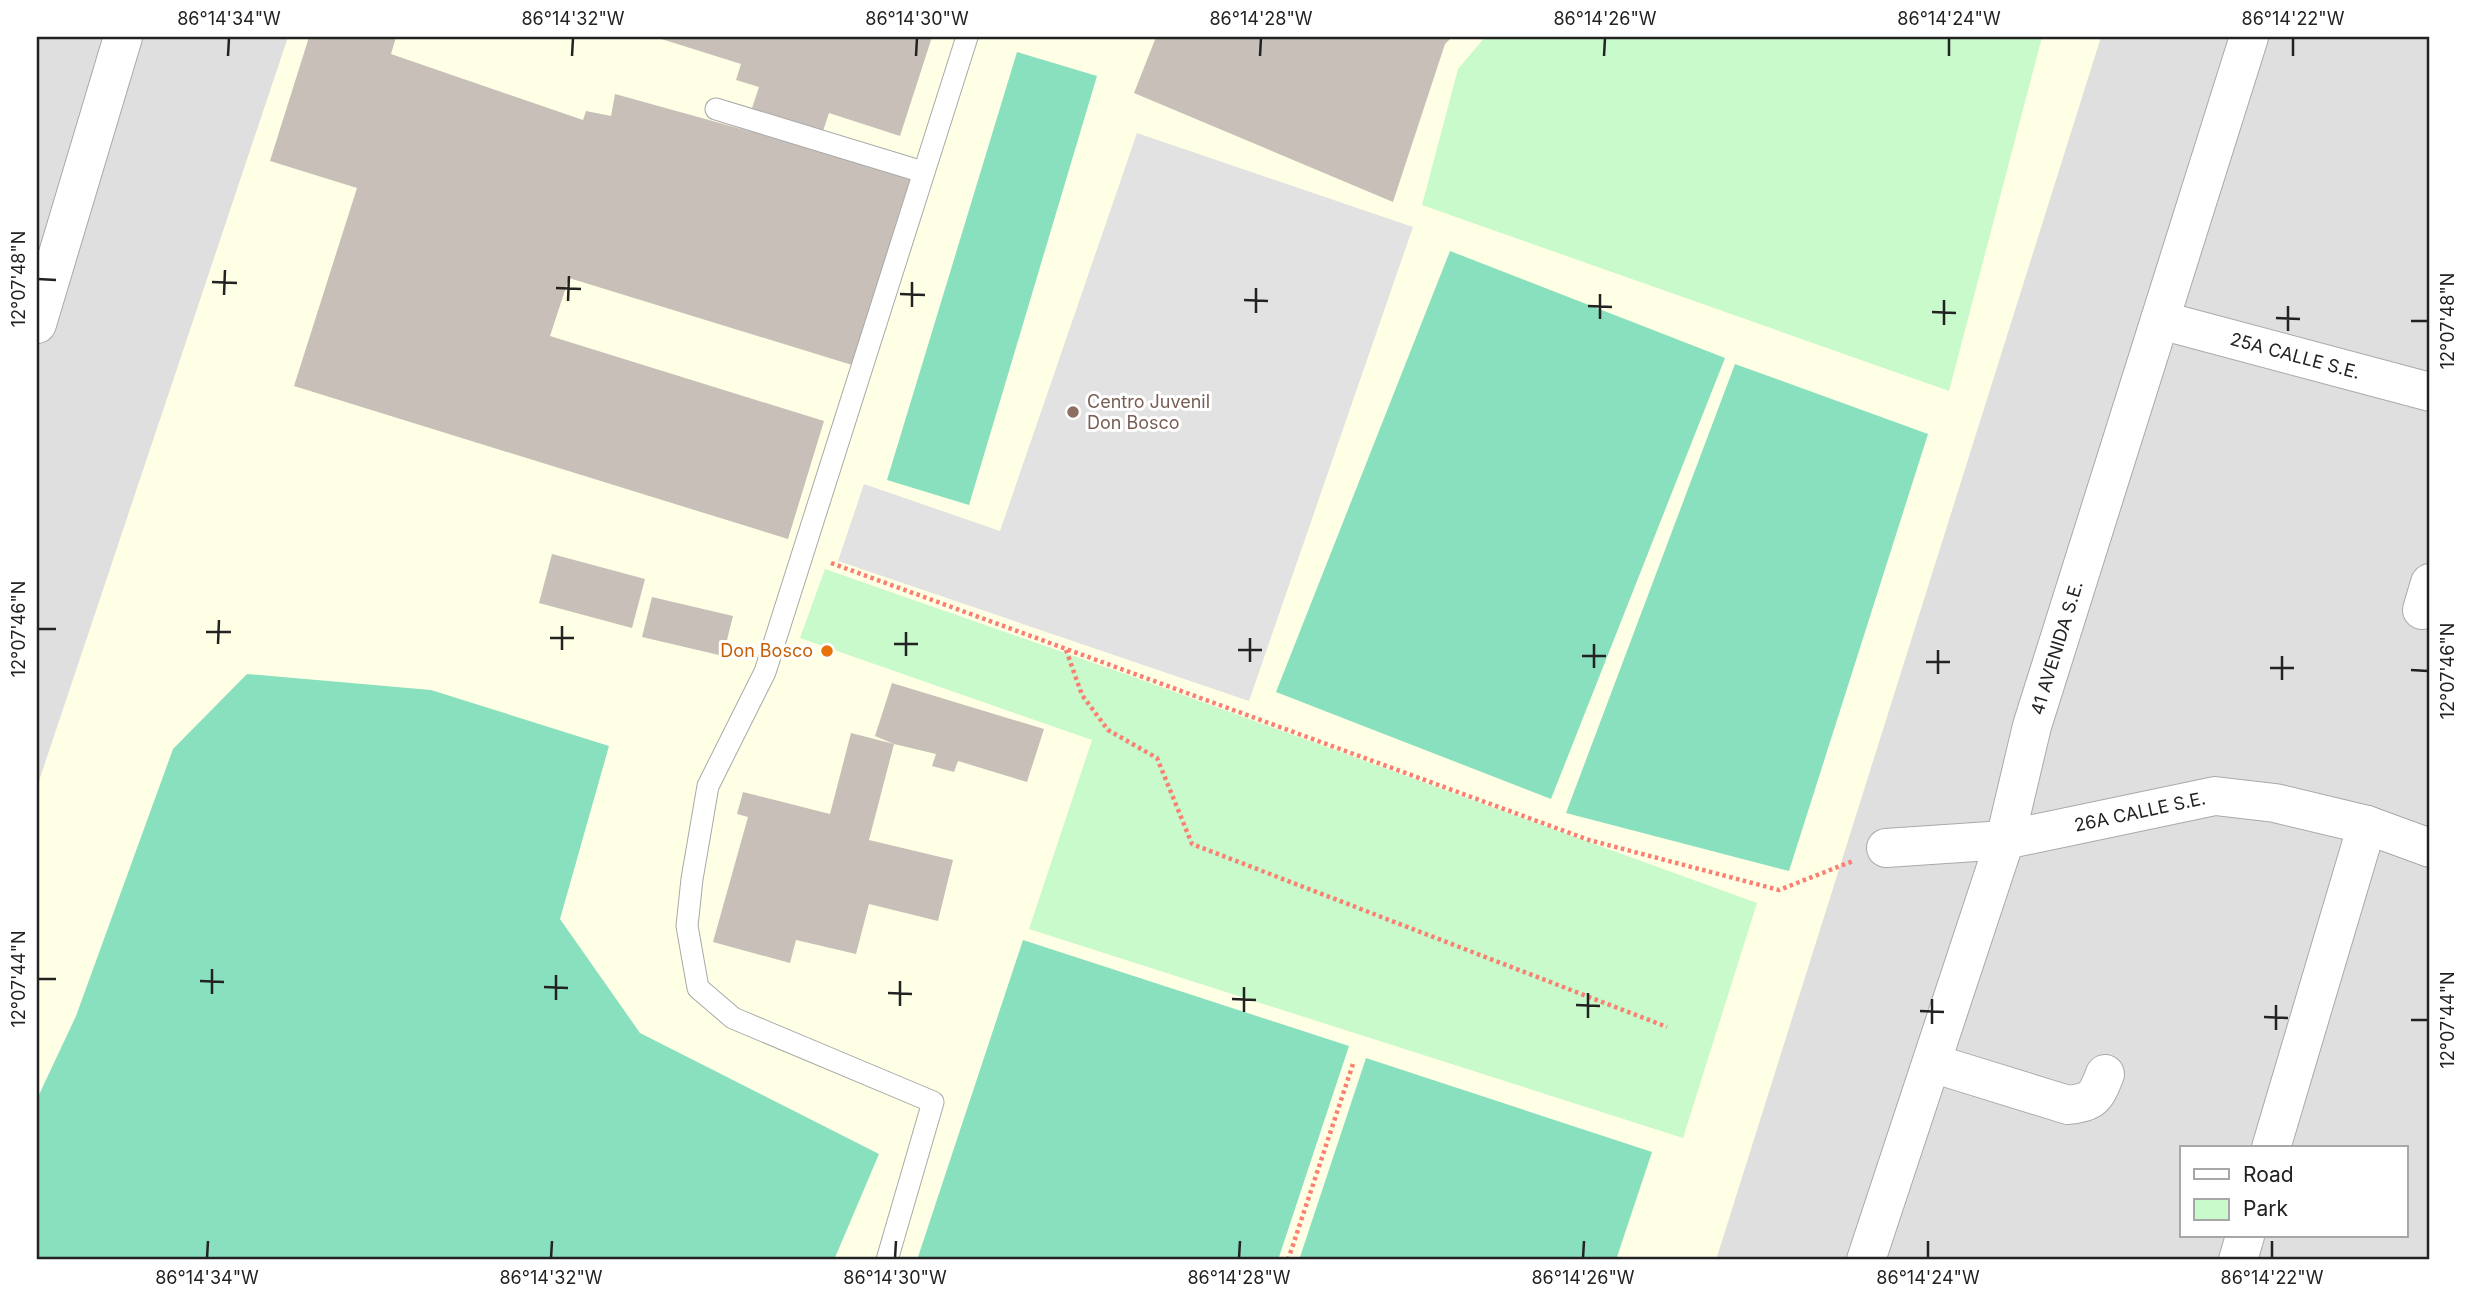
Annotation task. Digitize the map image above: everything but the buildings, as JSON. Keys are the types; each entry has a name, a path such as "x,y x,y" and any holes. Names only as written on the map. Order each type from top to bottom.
{"street":[{"path":"37,324 124,37"},
{"name":"41 AVENIDA S.E.","path":"1866,1260 2005,841 2032,726 2249,37"},
{"name":"25A CALLE S.E.","path":"2160,320 2430,392"},
{"name":"26A CALLE S.E.","path":"1886,848 2005,841 2215,796 2275,803 2367,825 2430,848"},
{"path":"2272,1146 2367,825"},
{"path":"1931,1063 2068,1105 2084,1103 2096,1095 2105,1074"},
{"path":"2238,1260 2244,1238"}],"lane":[{"path":"887,1260 933,1102 733,1018 698,988 687,926 708,786 765,672 967,37"},
{"path":"716,109 923,172"}],"path":[{"path":"802,553 1589,840 1779,890 1886,848"},
{"path":"1066,649 1082,695 1108,730 1157,758 1192,844 1667,1027"},
{"path":"1287,1260 1354,1061"}],"shaded area":[{"name":"Centro Juvenil Don Bosco","path":"37,37 2430,37 2430,1260 37,1260"},
{"name":"Centro Juvenil Don Bosco","path":"288,37 2101,37 1716,1260 37,1260 37,787"},
{"path":"1137,133 1413,227 1249,701 838,561 864,484 1000,531"}],"green space":[{"path":"1485,37 2042,37 1949,391 1422,205 1458,69"},
{"path":"1017,52 1097,76 969,505 887,480"},
{"path":"1450,251 1725,358 1551,799 1276,692"},
{"path":"1735,364 1928,434 1789,871 1566,813"},
{"path":"825,569 1117,671 1757,903 1683,1138 1029,929 1092,740 800,638"},
{"path":"247,674 431,690 609,746 560,919 640,1033 879,1154 834,1260 37,1260 37,1099 76,1016 173,749"},
{"path":"1023,940 1349,1046 1278,1260 917,1260"},
{"path":"1366,1058 1652,1152 1616,1260 1299,1260"}],"place":[{"name":"Centro Juvenil Don Bosco","path":"1073,412"},
{"name":"Don Bosco","path":"827,651"}]}
